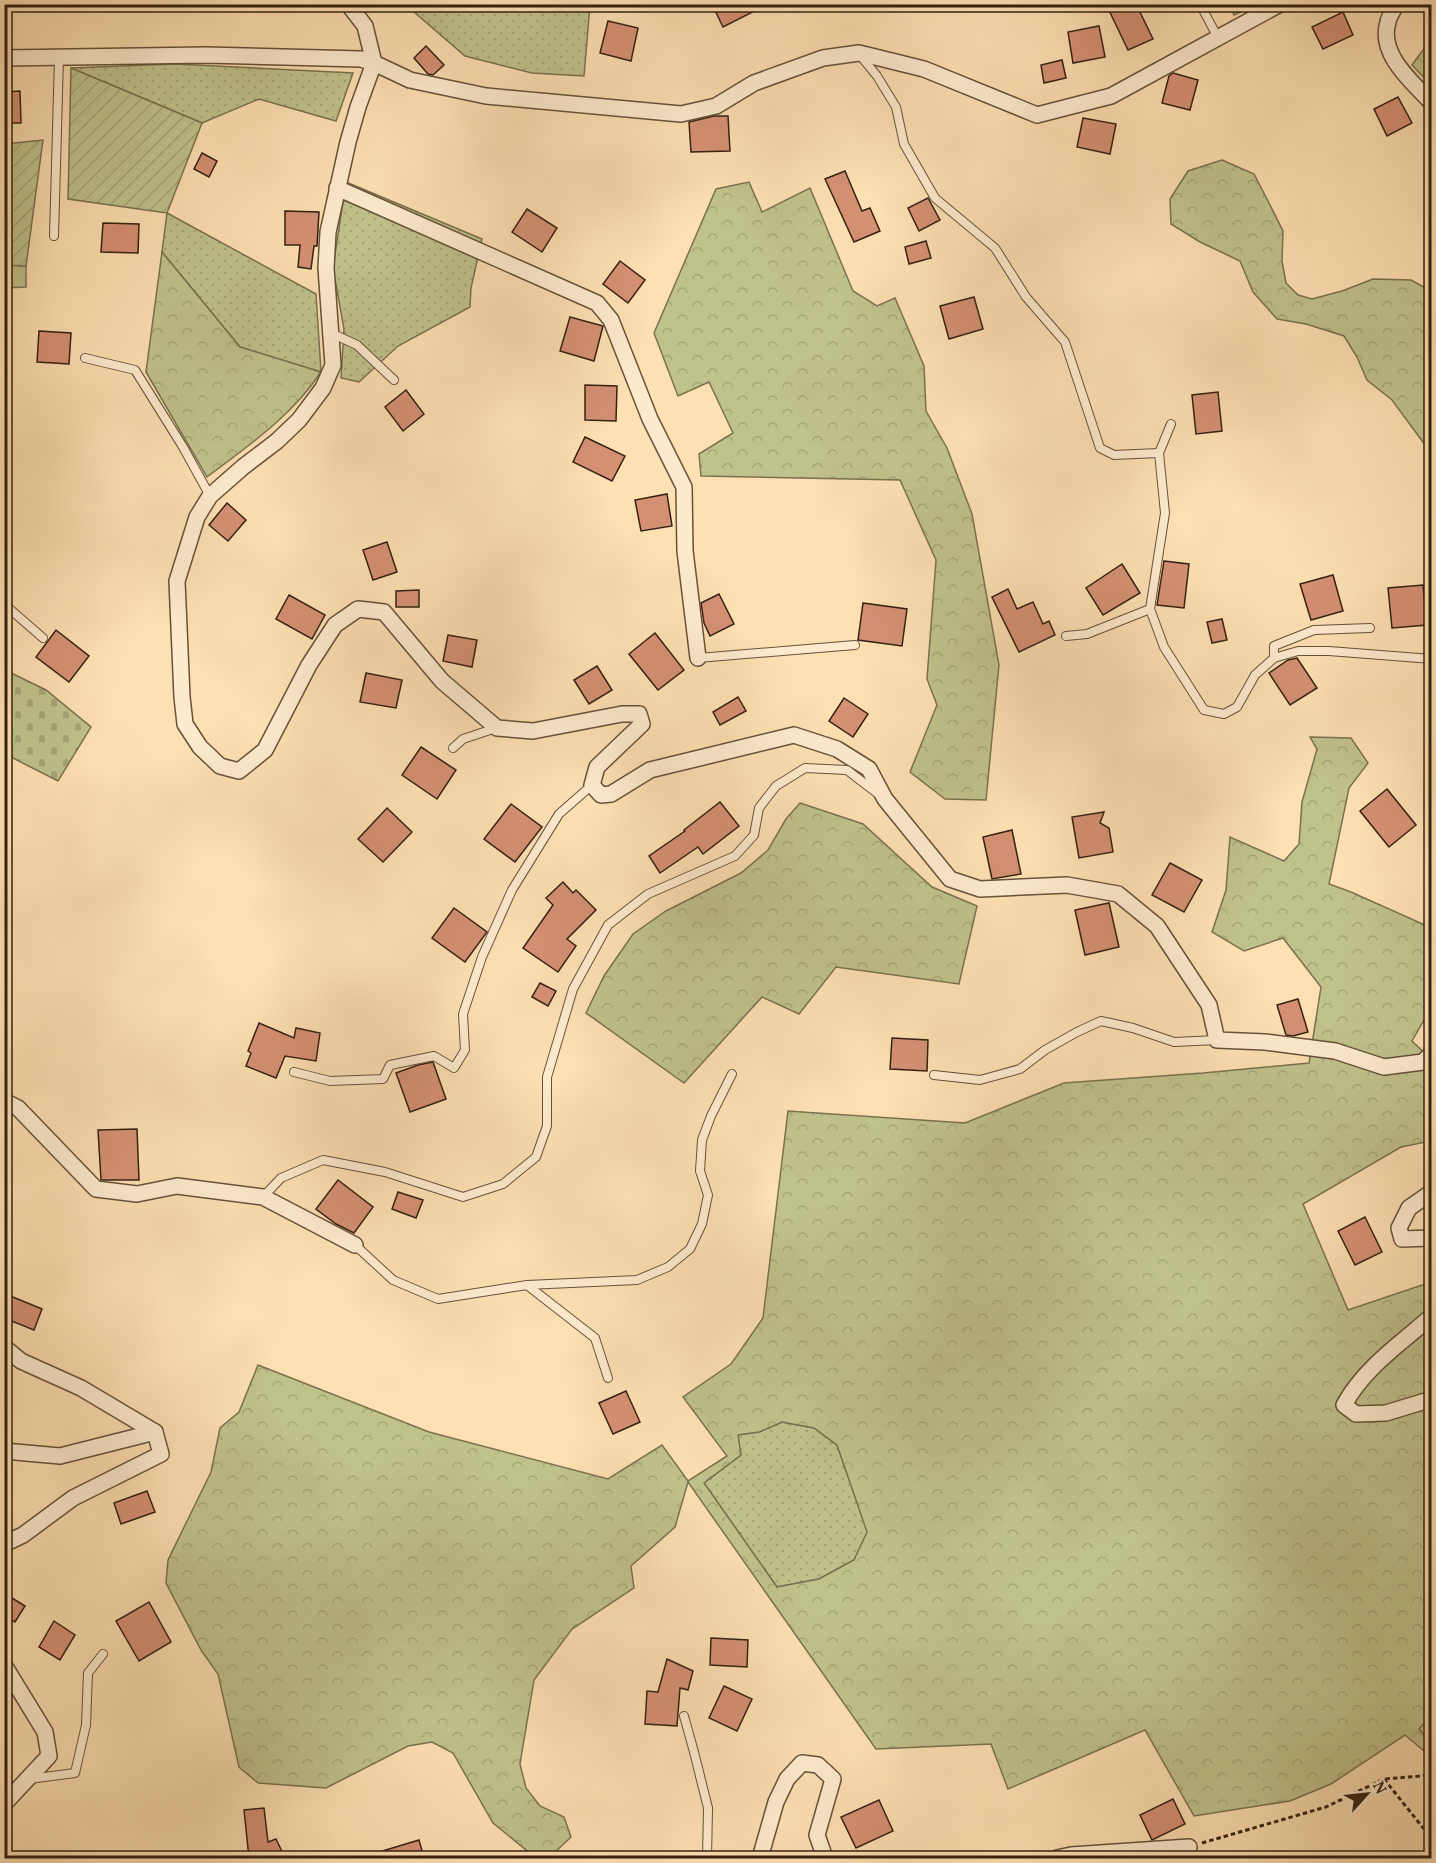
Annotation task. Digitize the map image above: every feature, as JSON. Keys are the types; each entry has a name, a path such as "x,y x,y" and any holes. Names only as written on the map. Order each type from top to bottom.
{"street":[{"path":"348,4 365,26 374,63 358,107 327,232 326,268 333,365 323,388 305,412 277,441 210,496 197,517 177,581 185,724 200,747 220,766 239,771 265,750 309,665 335,625 358,609 384,612 442,681 497,728 533,731 622,714 639,714 642,724 597,767 592,785 601,795 611,794 650,770 794,735 837,749 869,769 885,799 950,879 980,889 1067,885 1118,894 1157,927 1209,1005 1217,1040 1265,1042 1335,1052 1384,1067 1423,1062 1431,1053"},
{"path":"4,58 206,55 361,60 374,63 410,80 486,96 681,114 716,106 754,83 823,58 859,53 924,69 1037,115 1111,96 1280,4"},
{"path":"1396,4 1387,23 1387,44 1398,67 1431,103"},
{"path":"337,188 597,303 611,320 650,419 684,487 685,551 698,658"},
{"path":"4,1101 18,1108 96,1189 137,1194 177,1186 263,1197 355,1245"},
{"path":"1431,1192 1409,1208 1399,1228 1402,1239 1431,1238"},
{"path":"1431,1316 1370,1370 1352,1390 1344,1405 1356,1413 1386,1413 1431,1399"},
{"path":"4,1347 21,1361 81,1388 155,1432 161,1454 73,1498 23,1535 4,1544"},
{"path":"4,1451 60,1456 155,1432"},
{"path":"4,1665 45,1732 49,1756 4,1804"},
{"path":"760,1858 776,1802 787,1779 802,1763 818,1765 833,1779 818,1835 825,1858"},
{"path":"1057,1858 1071,1855 1189,1847"}],"lane":[{"path":"1200,4 1218,38"},
{"path":"859,53 877,76 896,107 904,144 935,198 995,248 1026,297 1065,342 1100,448 1114,456 1159,453"},
{"path":"54,236 59,57"},
{"path":"331,333 357,345 394,380"},
{"path":"85,358 135,370 183,447 210,496"},
{"path":"1171,424 1159,453 1165,513 1150,609 1164,647 1204,710 1224,714 1237,707 1255,675 1274,658 1298,651 1329,651 1431,659"},
{"path":"4,604 43,638"},
{"path":"1066,636 1087,634 1150,609"},
{"path":"1274,658 1274,646 1314,630 1370,628"},
{"path":"698,658 855,645"},
{"path":"453,748 464,739 497,728"},
{"path":"263,1197 281,1178 323,1160 385,1172 463,1197 503,1184 536,1157 547,1126 547,1077 573,989 608,925 648,894 735,856 754,835 759,807 776,786 805,768 847,770 885,799"},
{"path":"294,1072 330,1081 382,1079 390,1065 434,1056 454,1068 465,1050 463,1014 482,957 512,890 559,814 592,785"},
{"path":"934,1075 980,1080 1020,1069 1046,1050 1101,1021 1133,1028 1174,1042 1217,1040"},
{"path":"355,1245 393,1280 438,1299 527,1285 638,1280 668,1267 690,1249 702,1224 708,1195 700,1171 702,1140 732,1074"},
{"path":"527,1285 595,1338 608,1378"},
{"path":"27,1779 75,1773 86,1725 88,1673 103,1654"},
{"path":"684,1716 708,1808 707,1858"}],"path":[{"path":"1189,1847 1326,1807 1384,1779 1431,1776"},
{"path":"1384,1779 1431,1839"}],"green space":[{"path":"406,5 590,5 584,76 532,73 465,56"},
{"path":"1230,5 1256,5 1234,15"},
{"path":"1431,39 1431,85 1412,65"},
{"path":"175,64 353,73 336,121 259,99 202,123 71,68"},
{"path":"71,68 202,123 167,213 68,199"},
{"path":"43,140 26,266 5,265 5,144"},
{"path":"1222,160 1254,174 1283,231 1282,261 1286,283 1298,295 1312,299 1373,279 1411,280 1431,291 1431,453 1392,400 1367,380 1344,336 1306,324 1277,319 1253,292 1240,261 1200,242 1171,224 1170,199 1188,171"},
{"path":"346,182 482,239 471,288 470,307 398,346 359,382 341,378 344,329 333,268"},
{"path":"749,182 762,212 810,188 853,291 877,306 895,298 924,366 926,411 947,448 972,514 999,665 986,800 945,799 910,772 937,705 927,679 936,560 900,480 701,476 699,454 733,433 709,382 678,396 654,333 716,189"},
{"path":"167,213 316,294 321,372 240,347 162,252"},
{"path":"162,252 240,347 321,372 297,403 283,416 207,477 146,372"},
{"path":"5,265 26,266 26,287 5,288"},
{"path":"5,670 46,690 91,727 58,781 5,754"},
{"path":"1310,737 1351,738 1368,763 1349,788 1329,884 1425,925 1431,938 1431,1008 1412,1041 1431,1059 1431,1141 1401,1147 1303,1204 1348,1310 1431,1282 1432,1714 1419,1729 1431,1743 1431,1757 1405,1735 1331,1784 1290,1801 1194,1816 1145,1730 1008,1789 991,1744 876,1749 688,1482 675,1527 631,1566 634,1588 572,1629 534,1680 520,1764 526,1788 540,1806 564,1817 571,1837 555,1852 531,1854 493,1823 453,1753 432,1742 408,1746 326,1788 258,1783 239,1767 218,1674 201,1650 166,1583 168,1560 211,1472 220,1428 239,1412 258,1365 429,1432 608,1479 662,1445 688,1481 727,1456 683,1397 731,1364 763,1318 788,1111 965,1123 1064,1083 1309,1063 1321,987 1283,938 1244,951 1212,932 1226,890 1230,837 1284,861 1299,844 1302,802 1317,749","holes":["782,1422 814,1428 837,1445 867,1532 854,1560 819,1579 777,1587 704,1483 741,1455 738,1435 759,1432"]},
{"path":"800,803 863,824 932,887 977,906 959,984 836,967 799,1014 762,997 684,1083 586,1013 604,976 633,934 666,911 741,873 768,850 786,819"},
{"path":"782,1422 814,1428 837,1445 868,1532 854,1560 819,1579 777,1587 704,1483 741,1455 737,1435 759,1432"},
{"path":"1431,1714 1431,1743 1419,1729"}],"building":[{"path":"712,4 768,4 723,27"},
{"path":"1106,4 1136,4 1153,39 1128,50"},
{"path":"1343,12 1353,35 1323,49 1312,27"},
{"path":"608,21 638,28 631,61 600,53"},
{"path":"1099,26 1105,57 1073,63 1068,32"},
{"path":"426,46 444,65 433,75 428,74 414,58"},
{"path":"1062,60 1066,78 1044,83 1041,65"},
{"path":"1173,73 1198,80 1190,110 1162,103 1169,76"},
{"path":"20,91 21,123 4,123 4,92"},
{"path":"1398,97 1412,123 1387,136 1374,109"},
{"path":"714,116 728,116 730,151 691,152 689,122"},
{"path":"1083,118 1116,124 1110,154 1077,147"},
{"path":"202,153 217,161 209,177 194,169"},
{"path":"845,171 862,211 870,208 880,231 854,242 825,179"},
{"path":"928,198 940,220 919,231 908,208"},
{"path":"527,209 557,228 542,252 512,232"},
{"path":"285,211 319,212 317,246 314,246 311,269 298,267 300,245 285,245"},
{"path":"103,223 139,224 138,253 101,252"},
{"path":"926,241 931,258 909,264 905,247"},
{"path":"620,261 645,280 628,303 603,284"},
{"path":"974,297 983,329 949,339 940,306"},
{"path":"570,317 603,326 594,361 560,351"},
{"path":"39,331 71,333 69,364 37,362"},
{"path":"585,385 617,386 616,421 585,420"},
{"path":"406,390 424,414 403,431 385,407"},
{"path":"1218,392 1222,431 1196,434 1192,395"},
{"path":"585,437 625,456 612,481 573,462"},
{"path":"667,494 672,526 641,531 635,500"},
{"path":"227,503 246,520 228,541 209,525"},
{"path":"387,542 397,572 373,580 363,550"},
{"path":"1164,561 1189,564 1184,608 1157,605"},
{"path":"1122,564 1140,593 1103,615 1086,588"},
{"path":"1333,575 1343,611 1311,620 1300,584"},
{"path":"1423,585 1427,625 1392,628 1388,588"},
{"path":"1008,589 1017,609 1033,602 1043,624 1049,621 1055,635 1019,652 992,597"},
{"path":"419,590 419,607 396,607 396,591"},
{"path":"719,594 734,624 710,636 704,623 701,603"},
{"path":"289,595 325,615 312,639 276,619"},
{"path":"863,603 907,609 902,646 858,640"},
{"path":"1222,619 1227,640 1212,643 1207,622"},
{"path":"56,630 89,656 69,682 36,657"},
{"path":"655,633 684,670 658,690 629,654"},
{"path":"448,635 477,640 472,667 443,661"},
{"path":"1297,658 1317,688 1290,705 1269,673 1288,660"},
{"path":"597,666 612,690 589,704 574,680"},
{"path":"366,673 402,680 396,708 360,702"},
{"path":"738,697 746,711 720,725 713,712"},
{"path":"844,698 868,714 853,737 829,721"},
{"path":"421,747 456,770 437,799 402,775"},
{"path":"1387,789 1416,825 1389,847 1360,811"},
{"path":"720,802 739,826 703,854 698,847 660,873 649,856 685,831"},
{"path":"511,804 542,827 515,862 484,839"},
{"path":"387,808 412,832 383,862 358,839"},
{"path":"1104,812 1100,823 1109,828 1113,852 1079,858 1072,817"},
{"path":"1012,830 1021,874 992,879 983,837"},
{"path":"1170,863 1202,880 1184,912 1152,895"},
{"path":"563,882 573,893 576,890 596,910 567,939 576,946 558,972 523,948 553,905 546,898"},
{"path":"1109,903 1119,947 1085,955 1075,910"},
{"path":"454,908 487,932 465,962 432,938"},
{"path":"540,983 556,991 548,1006 532,997"},
{"path":"1298,999 1308,1032 1293,1036 1286,1035 1277,1005"},
{"path":"259,1023 294,1038 296,1028 320,1033 316,1061 285,1056 276,1078 246,1066 251,1053 248,1051"},
{"path":"892,1038 928,1040 927,1071 890,1069"},
{"path":"433,1062 446,1099 410,1112 396,1073"},
{"path":"137,1129 139,1180 101,1180 98,1130"},
{"path":"338,1180 373,1207 354,1233 336,1224 316,1209"},
{"path":"398,1192 423,1200 416,1218 392,1209"},
{"path":"1365,1217 1382,1252 1355,1265 1338,1231"},
{"path":"8,1295 42,1309 34,1330 4,1318 4,1305"},
{"path":"626,1391 640,1422 613,1434 599,1403"},
{"path":"147,1491 155,1512 121,1524 114,1503"},
{"path":"4,1593 25,1606 15,1622 4,1616"},
{"path":"149,1602 171,1642 139,1661 116,1621"},
{"path":"54,1621 75,1635 60,1660 39,1647"},
{"path":"711,1638 748,1640 747,1667 710,1665"},
{"path":"667,1659 693,1671 688,1690 680,1688 677,1726 645,1724 647,1691 658,1692"},
{"path":"724,1686 752,1699 737,1731 709,1718"},
{"path":"1173,1799 1185,1824 1152,1840 1140,1815"},
{"path":"879,1800 893,1831 856,1848 841,1817"},
{"path":"264,1808 268,1842 276,1839 285,1858 249,1858 244,1810"},
{"path":"419,1840 424,1858 369,1858 369,1855"}]}
